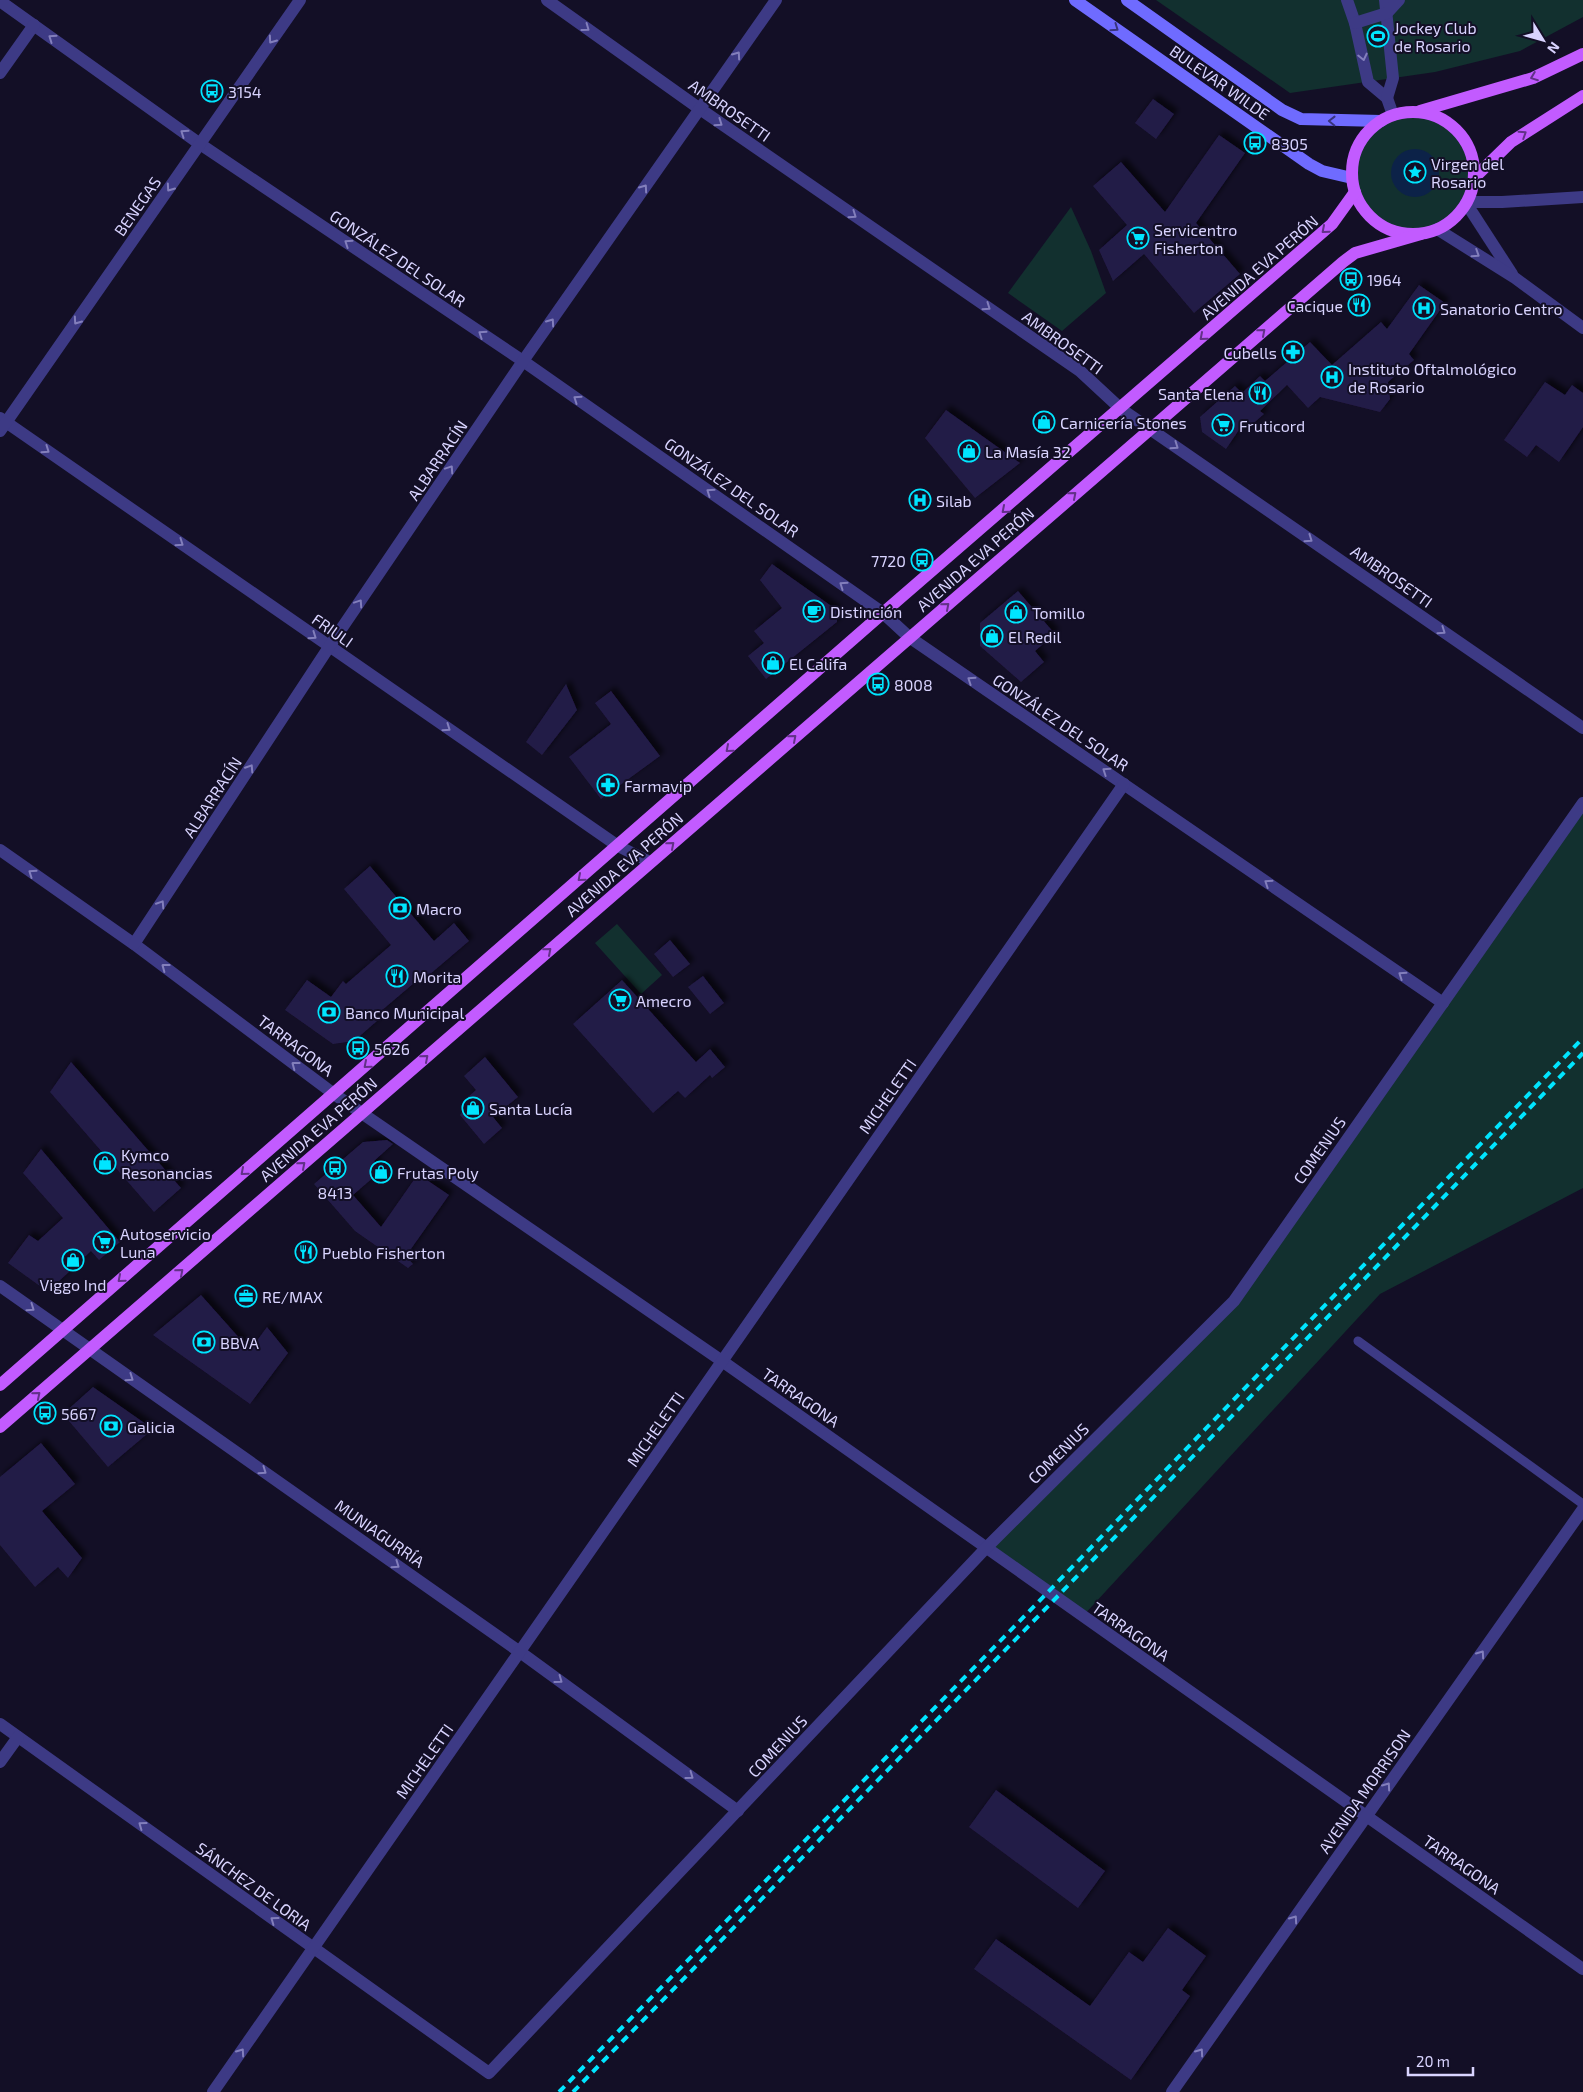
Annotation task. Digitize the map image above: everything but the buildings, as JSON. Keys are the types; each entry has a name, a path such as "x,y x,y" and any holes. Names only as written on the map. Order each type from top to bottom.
{"main road":[{"name":"BULEVAR WILDE","path":"1075,0 1309,164 1322,171 1352,178"},
{"name":"BULEVAR WILDE","path":"1126,0 1282,110 1302,119 1381,121"},
{"path":"1418,111 1438,116 1456,129 1467,143 1473,160 1474,178 1467,203 1454,219 1437,229 1421,234 1399,233 1380,225 1364,210 1355,192 1352,178 1355,153 1368,132 1381,121 1393,115 1418,111 1533,78 1583,54"},
{"path":"1474,178 1512,142 1583,96"},
{"name":"AVENIDA EVA PERÓN","path":"0,1385 883,613 1332,224 1355,192"},
{"name":"AVENIDA EVA PERÓN","path":"0,1427 1355,253 1421,234"}],"street":[{"name":"BENEGAS","path":"2,424 300,0"},
{"name":"AMBROSETTI","path":"547,0 700,109 1080,371 1120,409 1583,728"},
{"name":"ALBARRACÍN","path":"134,944 329,647 523,362 776,0"},
{"path":"1347,0 1355,23 1368,82 1387,98 1393,115"},
{"path":"1385,0 1393,78 1387,98"},
{"path":"1355,23 1387,13 1399,0"},
{"name":"GONZÁLEZ DEL SOLAR","path":"0,1 200,144 523,362 883,613 909,638 1443,1003"},
{"path":"0,73 34,25"},
{"path":"1467,203 1583,197"},
{"path":"1467,203 1515,278"},
{"path":"1437,229 1515,278 1583,328"},
{"name":"FRIULI","path":"2,424 618,846 650,862"},
{"name":"MICHELETTI","path":"213,2092 1124,784"},
{"name":"COMENIUS","path":"489,2073 986,1548 1234,1301 1583,803"},
{"name":"TARRAGONA","path":"0,850 134,944 334,1094 722,1361 1583,1969"},
{"name":"MUNIAGURRÍA","path":"0,1286 520,1652 738,1811"},
{"name":"AVENIDA MORRISON","path":"1172,2092 1583,1508"},
{"name":"SÁNCHEZ DE LORIA","path":"0,1724 489,2073"},
{"path":"0,1762 18,1737"}],"lane":[{"path":"1358,1341 1583,1504"}],"green space":[{"name":"Jockey Club de Rosario","path":"1156,0 1583,0 1583,17 1520,51 1435,72 1290,93"},
{"path":"1413,112 1425,113 1436,117 1447,122 1456,130 1464,139 1469,150 1473,161 1473,185 1469,196 1464,207 1456,216 1447,224 1436,229 1425,233 1413,234 1401,233 1390,229 1379,224 1370,216 1362,207 1357,196 1353,185 1352,173 1353,161 1357,150 1362,139 1370,130 1379,122 1390,117 1401,113"},
{"path":"1071,207 1091,251 1106,293 1062,331 1008,293"},
{"path":"1583,803 1583,1188 1380,1294 1082,1617 986,1548 1234,1301"},
{"path":"617,924 662,975 641,994 595,943"}],"water":[{"path":"1410,149 1420,149 1432,156 1439,168 1439,178 1432,190 1420,197 1410,197 1402,193 1395,186 1391,178 1391,168 1395,160 1402,153"}],"railway":[{"path":"559,2092 1048,1592 1583,1038"},
{"path":"573,2092 1056,1598 1583,1053"}],"place":[{"name":"Jockey Club de Rosario","path":"1378,36"},
{"name":"3154","path":"212,91"},
{"name":"8305","path":"1255,143"},
{"name":"Virgen del Rosario","path":"1415,172"},
{"name":"Servicentro Fisherton","path":"1138,238"},
{"name":"1964","path":"1351,279"},
{"name":"Cacique","path":"1359,305"},
{"name":"Sanatorio Centro","path":"1424,308"},
{"name":"Cubells","path":"1293,352"},
{"name":"Instituto Oftalmológico de Rosario","path":"1332,377"},
{"name":"Santa Elena","path":"1260,393"},
{"name":"Carnicería Stones","path":"1044,422"},
{"name":"Fruticord","path":"1223,425"},
{"name":"La Masía 32","path":"969,451"},
{"name":"Silab","path":"920,500"},
{"name":"7720","path":"922,560"},
{"name":"Distinción","path":"814,611"},
{"name":"Tomillo","path":"1016,612"},
{"name":"El Redil","path":"992,636"},
{"name":"El Califa","path":"773,663"},
{"name":"8008","path":"878,684"},
{"name":"Farmavip","path":"608,785"},
{"name":"Macro","path":"400,908"},
{"name":"Morita","path":"397,976"},
{"name":"Amecro","path":"620,1000"},
{"name":"Banco Municipal","path":"329,1012"},
{"name":"5626","path":"358,1048"},
{"name":"Santa Lucía","path":"473,1108"},
{"name":"Kymco Resonancias","path":"105,1163"},
{"name":"8413","path":"335,1168"},
{"name":"Frutas Poly","path":"381,1172"},
{"name":"Autoservicio Luna","path":"104,1242"},
{"name":"Pueblo Fisherton","path":"306,1252"},
{"name":"Viggo Ind","path":"73,1260"},
{"name":"RE/MAX","path":"246,1296"},
{"name":"BBVA","path":"204,1342"},
{"name":"5667","path":"45,1413"},
{"name":"Galicia","path":"111,1426"}]}
